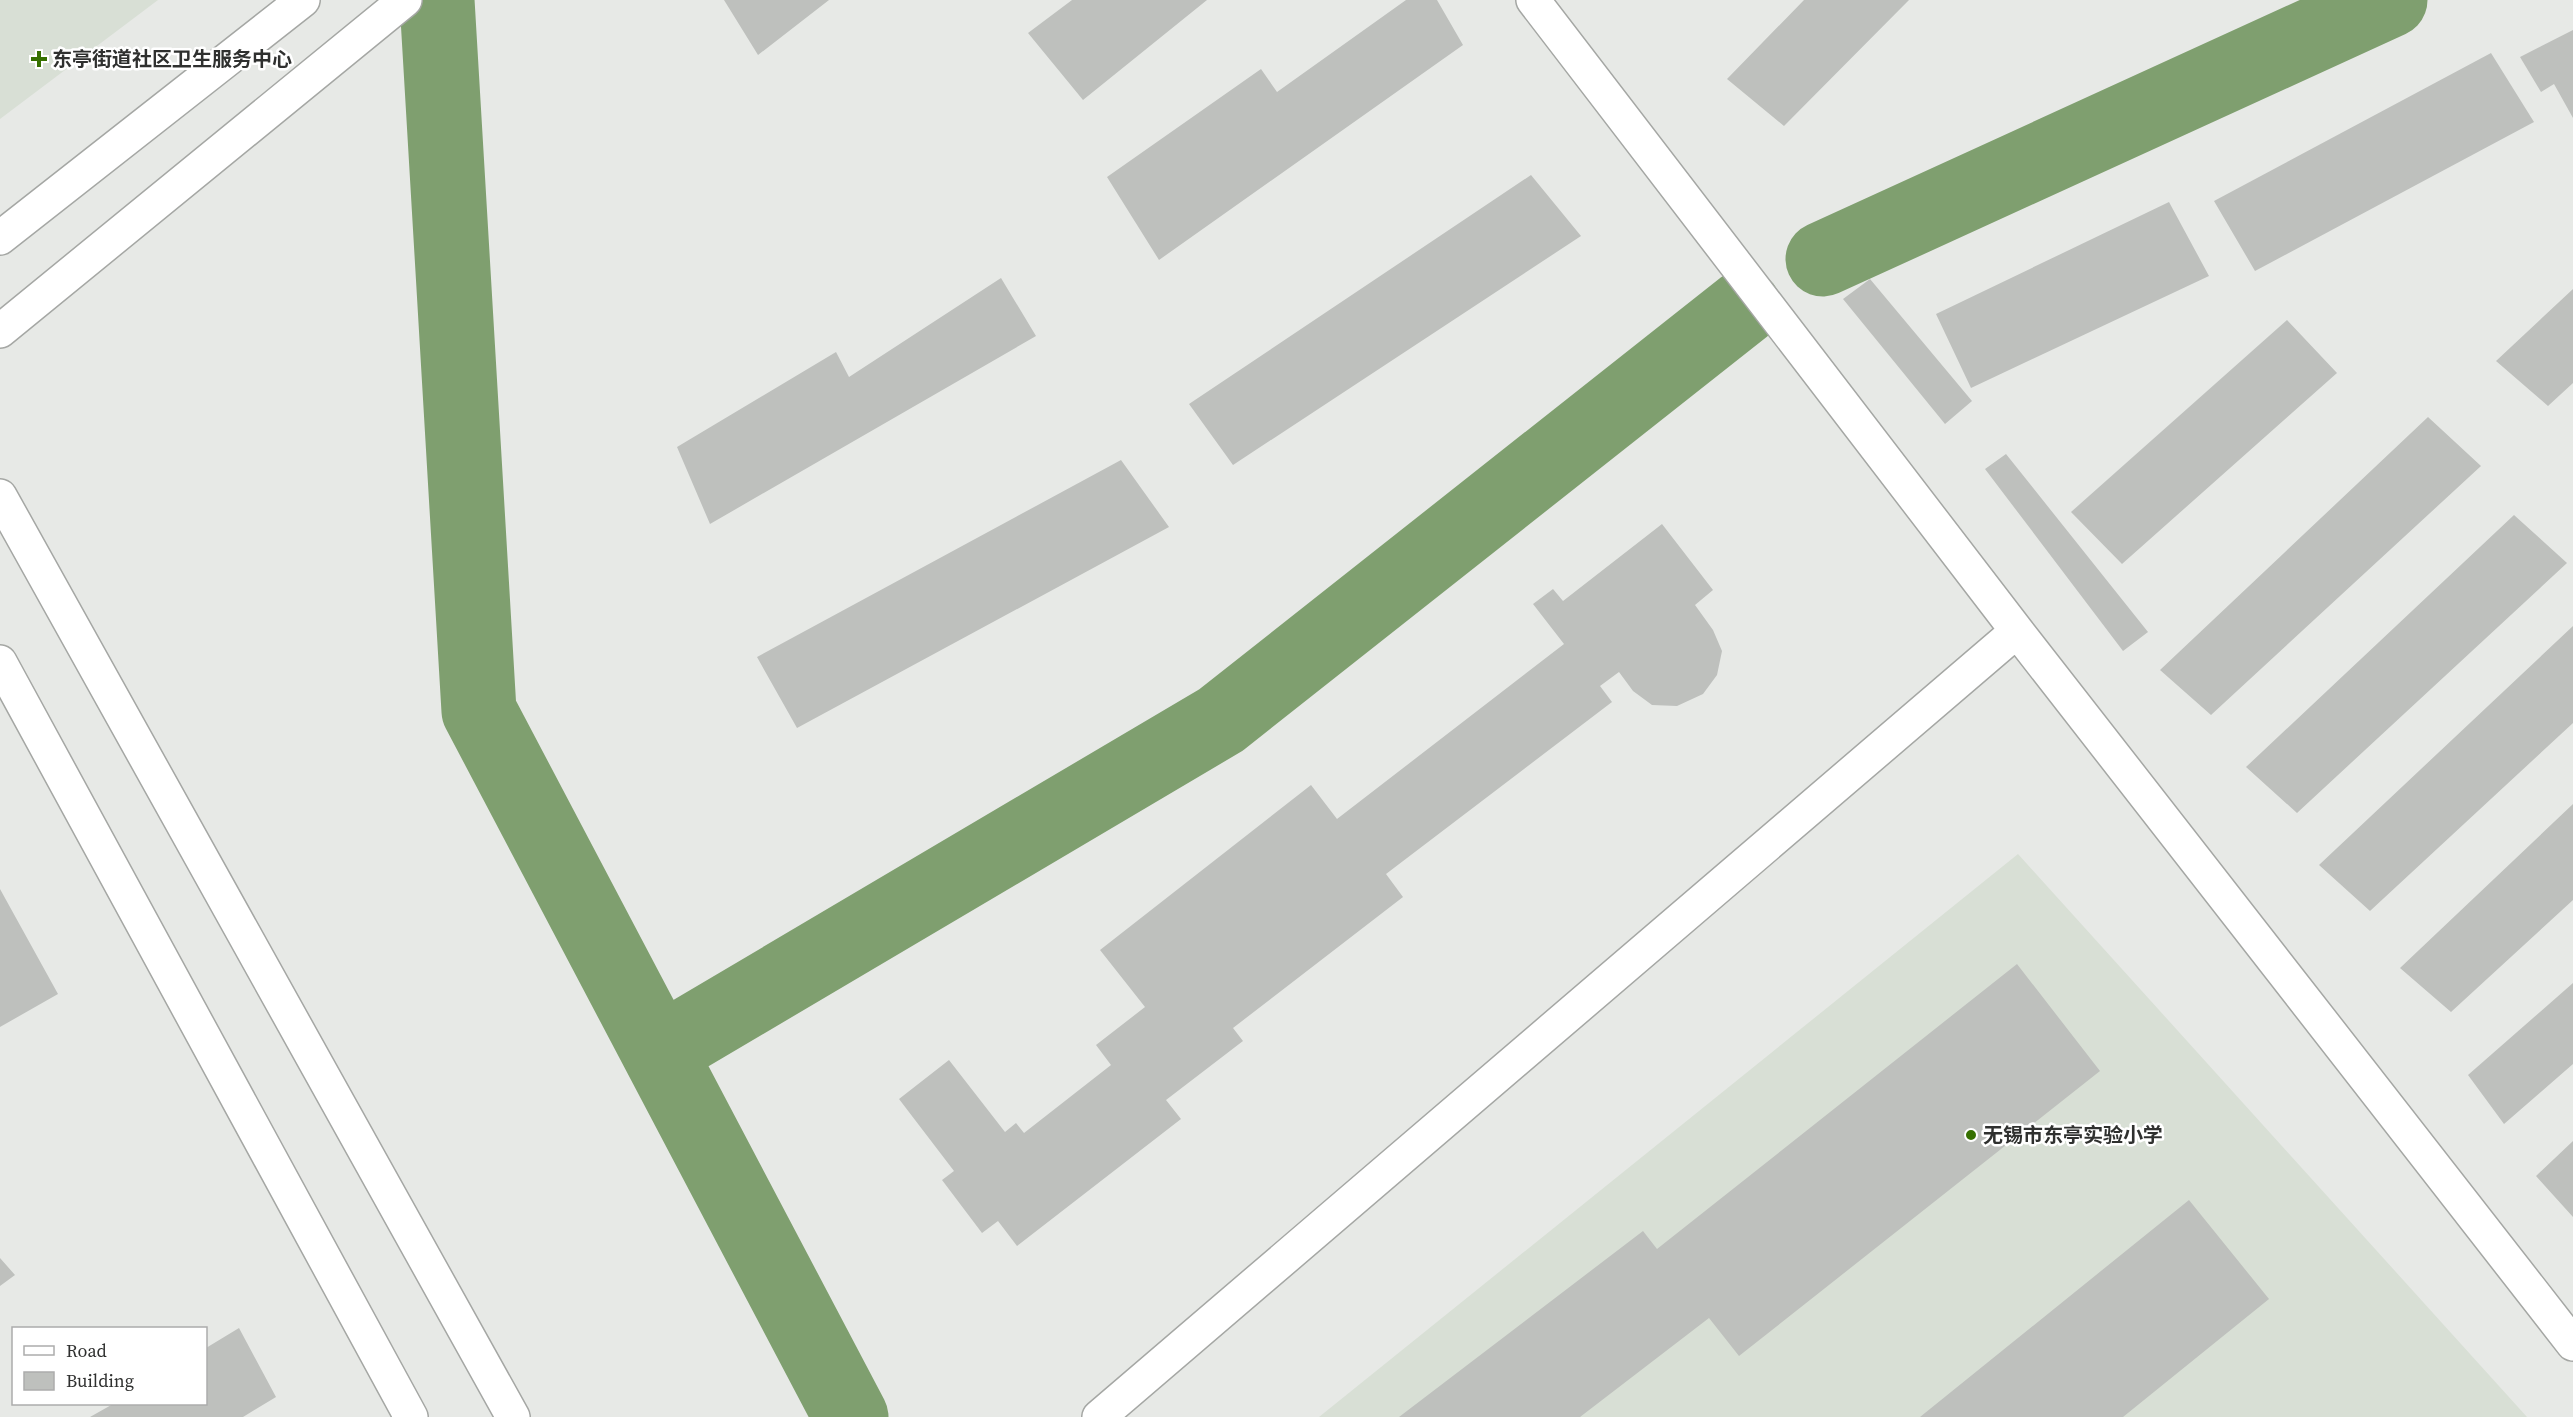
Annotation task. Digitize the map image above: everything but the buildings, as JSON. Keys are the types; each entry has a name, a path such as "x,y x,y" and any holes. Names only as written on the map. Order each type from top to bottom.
{"street":[{"path":"0,238 303,0"},
{"path":"0,331 405,0"},
{"path":"1533,0 2017,631 2573,1344"},
{"path":"0,496 513,1417"},
{"path":"1099,1417 2017,631"},
{"path":"0,662 411,1417"}],"shaded area":[{"name":"东亭街道社区卫生服务中心","path":"0,0 158,0 0,119"},
{"name":"无锡市东亭实验小学","path":"2018,854 2527,1417 1319,1417"}],"waterway":[{"path":"437,0 479,711 851,1417"},
{"path":"1823,259 2390,0"},
{"path":"659,1052 1221,720 1744,307"}],"place":[{"name":"东亭街道社区卫生服务中心","path":"39,59"},
{"name":"无锡市东亭实验小学","path":"1971,1135"}]}
